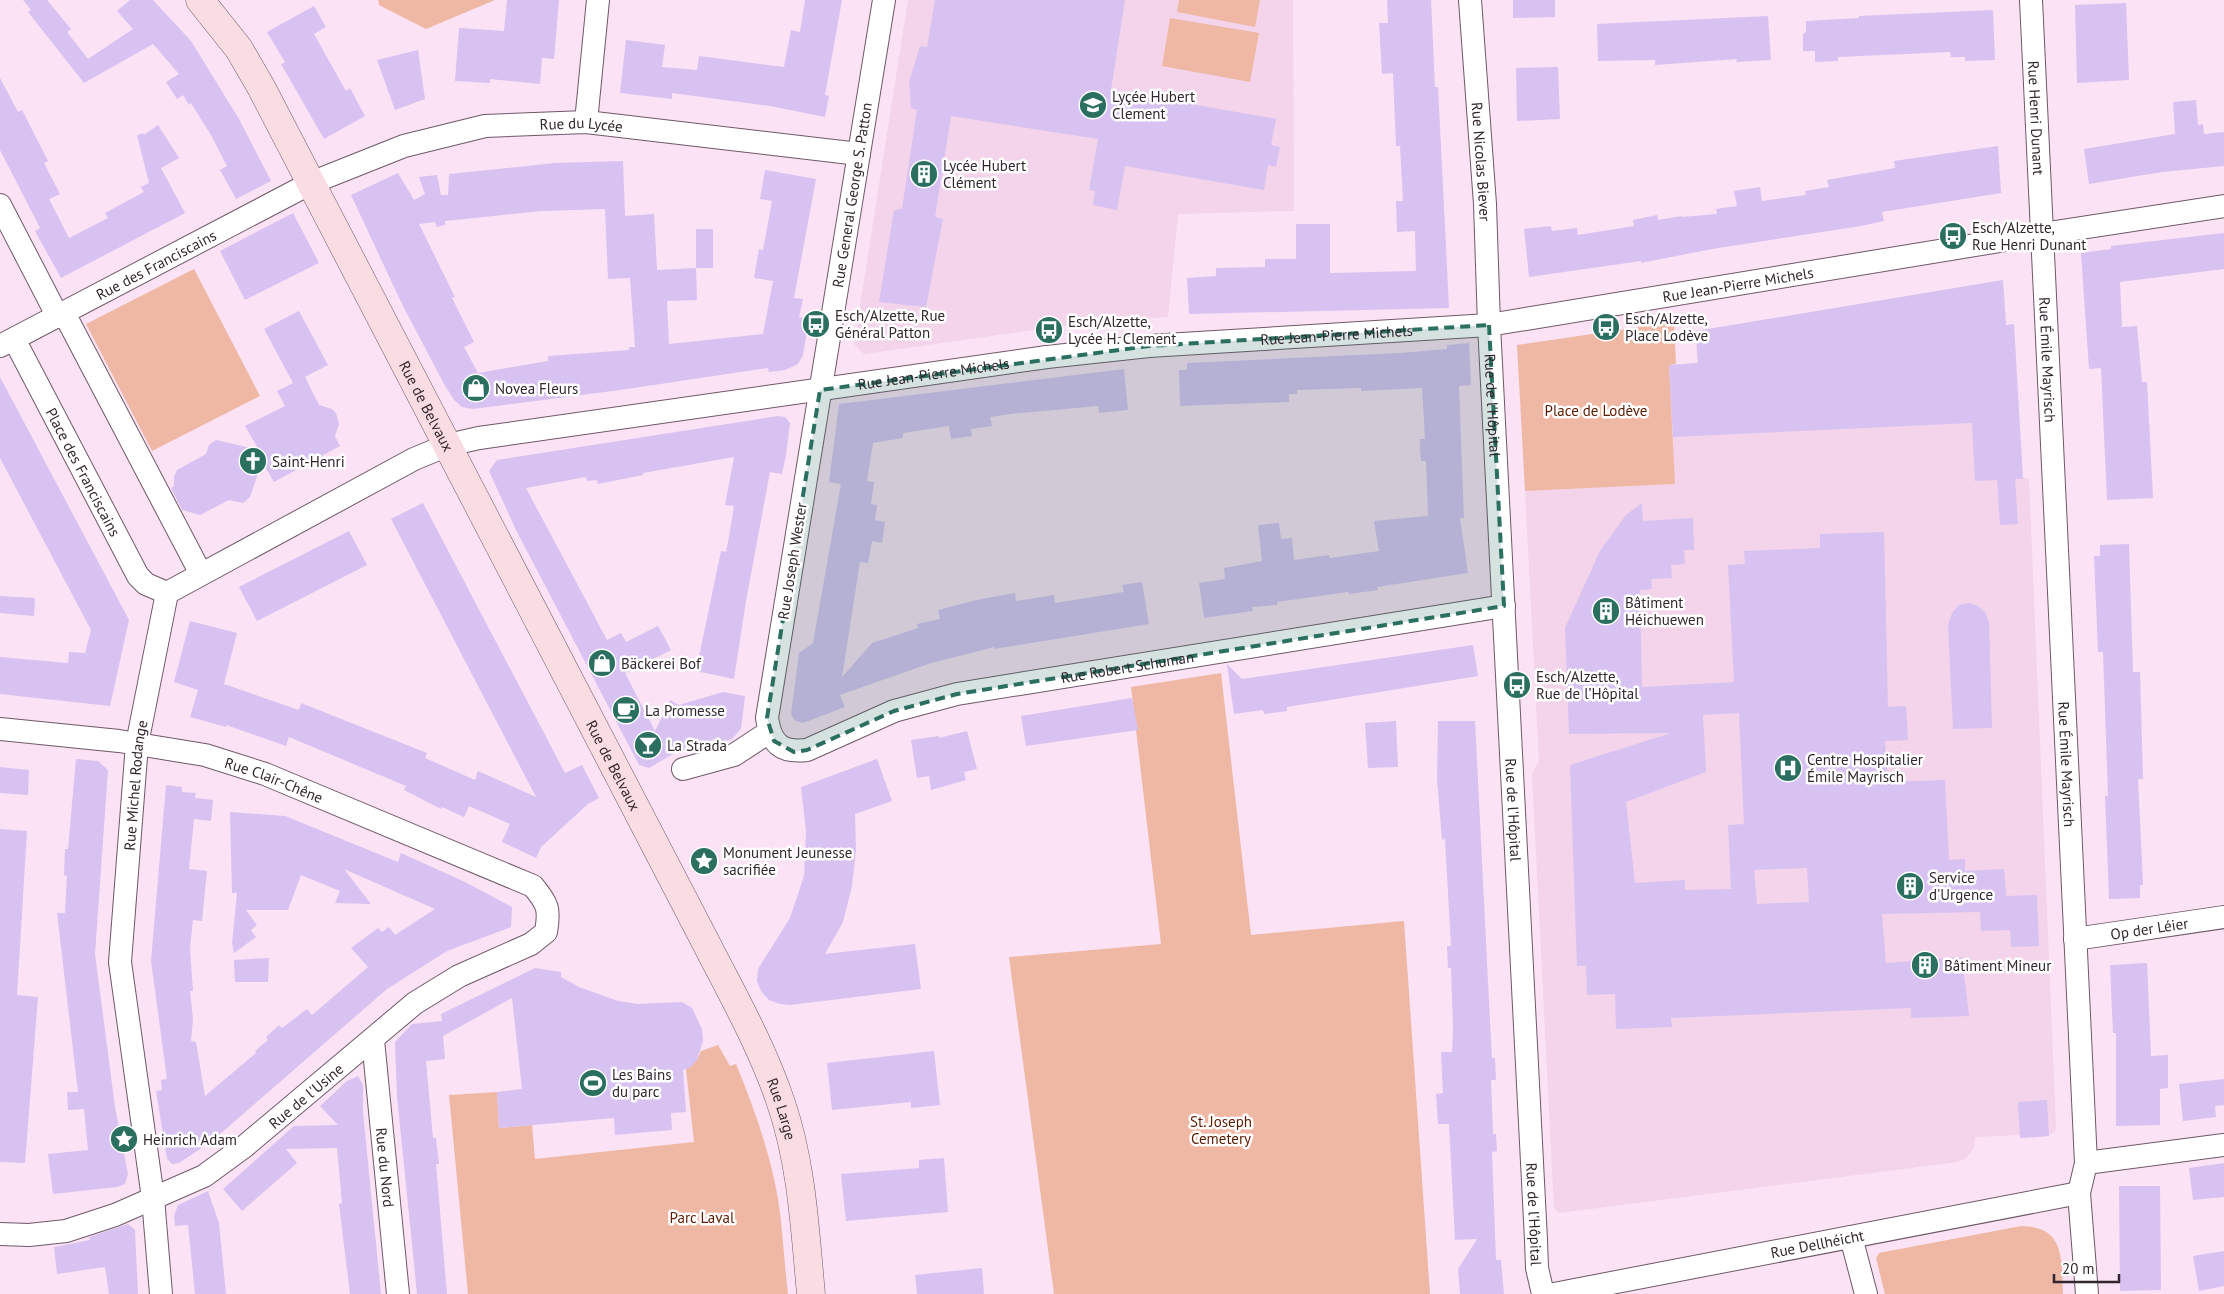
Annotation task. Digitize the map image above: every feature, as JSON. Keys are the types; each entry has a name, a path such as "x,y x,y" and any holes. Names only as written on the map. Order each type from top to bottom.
{"street":[{"name":"Rue de Belvaux","path":"200,0 239,49 312,183 704,939"},
{"path":"586,122 598,0"},
{"name":"Rue General George S. Patton","path":"820,390 884,0"},
{"name":"Rue Nicolas Biever","path":"1470,0 1485,204 1489,325"},
{"name":"Rue Henri Dunant","path":"2031,0 2042,234"},
{"name":"Rue du Lycée","path":"312,183 404,146 485,126 586,122 859,154"},
{"name":"Rue des Franciscains","path":"7,342 312,183"},
{"path":"0,205 135,448 201,574"},
{"name":"Rue Jean-Pierre Michels","path":"448,445 479,438 1047,357 1149,346 1489,325 2224,206"},
{"name":"Rue Émile Mayrisch","path":"2042,234 2086,1163 2079,1193 2087,1294"},
{"name":"Rue de l'Hôpital","path":"1489,325 1537,1268 1544,1294"},
{"name":"Place des Franciscains","path":"7,342 138,576 146,584 167,593"},
{"name":"Rue Joseph Wester","path":"769,732 767,718 820,390"},
{"path":"167,593 414,459 448,445"},
{"name":"Rue Michel Rodange","path":"161,1294 154,1198 120,962 137,744 167,593"},
{"name":"Rue Robert Schuman","path":"769,732 774,741 783,748 794,752 807,750 894,711 957,694 1504,606"},
{"name":"Rue Clair-Chêne","path":"0,729 137,744 205,755 265,774 533,886"},
{"path":"683,769 734,755 769,732"},
{"name":"Rue de l'Usine","path":"0,1234 29,1235 66,1231 154,1198 204,1176 238,1151 415,1003 459,976 530,944 546,932 549,912 543,899 533,886"},
{"name":"Op der Léier","path":"2075,938 2224,917"},
{"name":"Rue Large","path":"704,939 768,1068 782,1105 801,1194 811,1294"},
{"name":"Rue du Nord","path":"373,1040 398,1294"},
{"path":"2086,1163 2224,1145"},
{"name":"Rue Dellhéicht","path":"1554,1294 2079,1193"},
{"path":"1851,1237 1866,1294"}],"highlighted area":[{"path":"1489,325 1504,606 957,694 894,711 807,750 794,752 774,741 767,718 820,390 1149,346"}],"shaded area":[{"name":"Lyçée Hubert Clement","path":"908,0 1293,0 1294,211 1178,214 1168,317 1083,323 864,354 854,344"},
{"name":"Centre Hospitalier Émile Mayrisch","path":"1733,325 1734,336 1987,353 2023,478 2029,479 2056,1127 2055,1132 2049,1134 2049,1136 2020,1138 2020,1135 1975,1137 1974,1148 1966,1158 1958,1162 1559,1213 1554,1208 1532,775 1539,761 1525,491 1675,484 1669,365 1697,363 1696,331"}],"green space":[{"path":"378,0 495,0 426,29 379,5"},
{"path":"1179,0 1260,0 1255,27 1177,12"},
{"path":"1170,18 1259,33 1250,82 1162,66"},
{"path":"194,269 260,396 152,451 86,324"},
{"name":"Place de Lodève","path":"1674,322 1676,364 1669,365 1675,484 1525,491 1517,345"},
{"name":"St. Joseph Cemetery","path":"1221,673 1251,935 1404,921 1430,1294 1054,1294 1009,957 1161,944 1131,687"},
{"name":"Parc Laval","path":"718,1045 730,1066 736,1064 766,1147 778,1199 788,1294 468,1294 449,1095 497,1092 499,1128 532,1125 535,1159 694,1142 686,1069 697,1060 701,1051"},
{"path":"2021,1226 2036,1228 2046,1232 2054,1239 2061,1257 2063,1294 1885,1294 1876,1258 1879,1253"}],"building":[{"path":"23,0 47,0 71,29 67,32 88,59 133,29 117,11 130,0 153,0 191,41 239,119 271,181 236,199 220,170 227,166 211,135 191,103 189,105 183,95 177,99 166,82 179,74 153,44 84,83 28,12 31,10"},
{"path":"507,0 559,0 554,59 542,58 540,84 490,79 490,83 455,81 459,28 504,31"},
{"path":"805,0 842,0 825,95 829,96 825,117 770,106 672,93 672,99 620,93 626,40 665,45 662,67 697,70 699,56 784,67 791,30 800,32"},
{"path":"935,0 1125,0 1111,90 1276,119 1271,145 1280,147 1276,167 1268,165 1264,190 1125,166 1117,210 1093,205 1095,191 1089,190 1098,139 951,116 935,217 943,219 926,307 879,302 894,210 902,209 917,110 911,108 909,82 920,46 927,47"},
{"path":"1387,0 1431,0 1435,87 1438,87 1449,308 1189,314 1187,278 1216,276 1216,268 1265,267 1265,259 1296,259 1296,224 1330,224 1330,273 1416,271 1415,231 1397,232 1396,201 1403,201 1400,146 1396,146 1393,73 1382,74 1379,23 1388,23"},
{"path":"1513,0 1555,0 1555,17 1513,18"},
{"path":"2126,3 2129,80 2077,83 2075,5"},
{"path":"314,6 326,27 314,34 346,91 350,88 365,116 324,139 281,64 285,62 267,32"},
{"path":"1993,10 1995,60 1965,61 1965,57 1951,57 1950,52 1838,57 1838,61 1815,62 1815,51 1803,51 1803,34 1806,32 1806,21 1859,18 1859,16"},
{"path":"1768,16 1771,60 1736,62 1737,59 1655,65 1655,60 1598,61 1597,24"},
{"path":"418,50 425,99 395,110 377,60"},
{"path":"1558,67 1560,119 1517,121 1516,68"},
{"path":"0,78 18,112 22,110 48,161 44,163 60,194 49,199 69,238 108,218 105,213 144,192 141,187 149,183 137,135 143,133 144,135 158,125 179,158 161,168 185,213 61,278 35,231 40,228 0,150"},
{"path":"2196,100 2198,125 2203,124 2204,134 2224,132 2224,166 2162,172 2089,184 2084,149 2175,134 2173,102"},
{"path":"1998,146 2001,193 1882,212 1884,221 1861,226 1712,249 1641,263 1641,261 1529,277 1524,229 1551,226 1552,231 1577,228 1578,235 1634,226 1633,220 1657,215 1658,220 1682,216 1717,214 1716,209 1737,206 1734,191 1760,187 1762,201 1806,195 1805,191 1829,187 1827,180 1895,168 1894,161"},
{"path":"623,161 625,216 654,214 657,270 696,268 697,300 667,301 669,344 763,334 773,281 754,278 759,249 763,250 772,201 760,199 765,170 816,179 794,298 803,299 799,317 809,319 803,355 798,364 785,370 769,372 768,368 473,409 462,407 454,400 444,384 401,302 351,195 398,173 414,200 425,194 419,177 437,175 441,195 448,195 449,174 555,163","holes":["605,209 608,279 630,278 635,347 629,347 629,350 548,356 548,361 478,373 464,347 474,342 452,298 455,297 419,224 435,222 437,227 445,225 445,221 543,211"]},
{"path":"293,213 319,263 245,300 220,251"},
{"path":"696,229 713,229 713,268 696,268"},
{"path":"2224,233 2224,269 2120,282 2122,327 2137,326 2142,382 2147,382 2153,498 2107,500 2101,368 2089,369 2081,253 2111,249 2111,246"},
{"path":"2003,280 2006,325 2014,324 2023,479 2015,479 2018,524 2000,525 1997,480 1975,481 1972,423 1673,437 1669,365 1698,363 1696,331"},
{"path":"299,311 328,365 293,383 264,329"},
{"path":"1469,343 1471,385 1459,386 1464,518 1460,518 1468,573 1377,587 1378,590 1349,594 1348,592 1277,602 1277,605 1252,607 1253,611 1204,618 1199,583 1225,579 1224,568 1262,561 1258,525 1279,523 1281,539 1292,538 1294,560 1329,555 1330,558 1379,551 1374,521 1428,516 1426,461 1421,461 1420,449 1420,439 1425,439 1422,388 1361,391 1361,388 1297,390 1297,394 1289,394 1289,402 1180,406 1179,370 1187,370 1187,363 1400,353 1447,349 1447,345"},
{"path":"1124,369 1128,410 1099,413 1098,406 1011,414 990,417 992,426 971,429 972,436 951,439 949,426 903,433 903,438 873,443 867,481 874,482 871,504 877,505 875,520 885,522 882,543 872,541 868,563 860,562 842,677 872,643 918,628 917,624 940,619 938,610 1015,593 1016,601 1054,595 1055,603 1124,592 1122,585 1142,582 1149,624 994,649 994,647 928,664 840,695 845,707 803,723 795,721 791,714 799,653 813,643 841,484 829,482 839,404"},
{"path":"0,377 129,620 110,706 0,694 0,657 68,663 69,652 85,653 91,630 0,458"},
{"name":"Saint-Henri","path":"305,377 319,405 332,409 336,413 339,424 335,436 340,446 274,482 262,462 250,497 243,503 229,500 200,515 182,510 171,488 174,486 174,477 177,470 206,454 209,445 216,440 259,450 245,426 285,406 277,391"},
{"path":"778,416 785,417 790,423 786,455 782,474 770,472 746,601 734,679 696,671 721,551 726,552 730,531 734,506 725,505 734,457 643,473 643,475 598,484 597,480 587,481 586,477 526,488 607,640 621,633 626,642 658,626 671,650 625,673 655,731 670,700 679,705 723,692 745,696 741,729 732,739 716,743 715,739 673,754 649,768 639,765 516,530 489,471 497,460"},
{"path":"423,503 565,773 582,765 599,798 588,804 541,847 536,858 502,842 510,824 469,806 464,817 442,807 441,809 404,790 406,786 289,737 286,746 226,725 226,727 190,717 198,690 174,682 190,621 237,633 224,684 299,710 301,703 427,753 425,758 475,780 478,771 536,797 391,519"},
{"path":"1642,503 1643,521 1693,518 1694,550 1684,550 1685,564 1671,565 1672,578 1651,579 1652,589 1640,590 1642,687 1734,682 1728,565 1745,564 1744,551 1820,548 1820,534 1884,532 1888,707 1906,706 1908,740 1885,741 1888,782 1945,780 1949,860 1965,859 1965,871 2004,869 2006,896 2037,895 2039,946 2011,947 2010,930 1981,931 1980,912 1882,914 1886,963 1962,957 1969,1016 1911,1018 1911,1008 1671,1018 1672,1027 1616,1029 1615,994 1587,995 1586,966 1577,966 1570,765 1671,733 1569,734 1565,628 1600,551 1626,515","holes":["1739,713 1744,824 1728,825 1731,889 1685,890 1685,880 1635,883 1626,802 1706,772 1703,715","1807,868 1809,902 1757,904 1754,870"]},
{"path":"349,531 367,565 257,621 239,587"},
{"path":"2129,544 2133,672 2140,672 2143,779 2138,779 2143,885 2140,885 2140,898 2109,899 2105,796 2108,796 2103,652 2098,652 2094,556 2100,556 2100,545"},
{"path":"0,596 35,598 34,616 0,613"},
{"path":"1969,603 1978,606 1985,612 1989,622 1992,728 1953,729 1948,625 1952,613 1959,605"},
{"path":"1473,645 1478,676 1287,707 1287,711 1264,714 1263,710 1234,714 1227,664 1242,679"},
{"path":"1132,698 1138,730 1026,746 1021,716"},
{"path":"1396,721 1398,767 1368,768 1365,723"},
{"path":"1438,721 1475,721 1492,1058 1495,1058 1496,1080 1491,1080 1493,1134 1496,1134 1497,1151 1492,1152 1496,1260 1501,1260 1504,1294 1460,1294 1458,1269 1477,1239 1455,1240 1449,1124 1438,1124 1436,1094 1443,1093 1441,1052 1452,1052 1453,1028 1451,968 1448,968 1447,946 1451,946 1445,839 1442,840 1437,779"},
{"path":"967,731 977,769 964,772 966,780 931,790 929,776 917,778 911,740 939,736 939,738"},
{"path":"76,759 98,761 108,770 95,954 115,1107 128,1174 125,1184 117,1187 53,1194 48,1154 88,1150 84,1109 68,1110 67,1092 78,1092 57,913 65,913 67,876 64,875 65,849 68,849"},
{"path":"877,759 892,801 855,814 856,850 852,886 843,922 825,954 915,944 921,989 790,1005 769,1000 761,991 757,981 758,969 790,918 804,876 806,832 801,787"},
{"path":"0,767 29,770 28,795 0,793"},
{"path":"166,785 182,787 182,792 196,793 195,798 213,800 211,821 194,819 189,869 207,871 202,921 193,920 190,948 193,991 190,991 193,1019 191,1041 196,1042 205,1096 256,1053 255,1051 268,1040 266,1037 279,1025 282,1028 307,1009 312,1015 368,967 351,948 378,928 382,932 389,927 395,935 435,909 344,869 371,904 335,903 340,891 301,875 288,910 246,910 257,925 251,930 256,937 234,953 232,943 237,893 232,893 230,812 285,816 398,862 401,853 465,882 512,907 511,927 447,951 387,989 212,1141 179,1163 172,1164 167,1159 156,1091 162,1090 161,1080 167,1079 151,961"},
{"path":"0,829 27,831 17,995 38,997 25,1163 0,1162"},
{"path":"269,958 268,982 235,982 234,960"},
{"path":"2147,963 2151,1056 2168,1055 2168,1088 2160,1089 2160,1125 2116,1126 2116,1033 2113,1033 2110,965"},
{"path":"535,968 561,972 561,977 579,987 618,1001 638,1004 682,1002 692,1008 702,1029 703,1041 697,1060 691,1067 683,1070 686,1112 671,1113 672,1130 615,1135 614,1118 499,1128 497,1092 522,1089 512,998 443,1036 445,1059 426,1061 433,1138 436,1138 439,1164 436,1164 447,1294 417,1294 397,1096 395,1042 412,1024 442,1021 441,1014"},
{"path":"934,1051 940,1105 911,1108 911,1102 832,1110 827,1063"},
{"path":"358,1076 363,1085 363,1112 381,1294 350,1294 339,1204 342,1203 337,1148 286,1149 297,1163 242,1211 223,1189 294,1126 338,1125 320,1106 347,1081"},
{"path":"2224,1079 2224,1105 2215,1106 2216,1117 2183,1121 2179,1084"},
{"path":"2047,1100 2049,1136 2020,1138 2018,1102"},
{"path":"944,1158 948,1212 846,1221 841,1174 919,1168 919,1160"},
{"path":"2224,1163 2224,1197 2193,1200 2189,1168"},
{"path":"2119,1186 2160,1186 2161,1290 2120,1291"},
{"path":"208,1191 219,1223 226,1294 195,1294 188,1225 175,1226 174,1216 178,1205"},
{"path":"128,1224 135,1230 138,1294 109,1294 105,1267 57,1274 54,1247 90,1240 89,1237"},
{"path":"2224,1251 2224,1286 2199,1291 2193,1256"},
{"path":"982,1268 984,1294 917,1294 915,1275"}],"place":[{"name":"Lyçée Hubert Clement","path":"1093,105"},
{"name":"Lycée Hubert Clément","path":"924,174"},
{"name":"Esch/Alzette, Rue Henri Dunant","path":"1953,236"},
{"name":"Esch/Alzette, Rue Général Patton","path":"816,324"},
{"name":"Esch/Alzette, Place Lodève","path":"1606,327"},
{"name":"Esch/Alzette, Lycée H. Clement","path":"1049,330"},
{"name":"Novea Fleurs","path":"476,388"},
{"name":"Saint-Henri","path":"253,461"},
{"name":"Bâtiment Héichuewen","path":"1606,611"},
{"name":"Bäckerei Bof","path":"602,663"},
{"name":"Esch/Alzette, Rue de l’Hôpital","path":"1517,685"},
{"name":"La Promesse","path":"626,710"},
{"name":"La Strada","path":"648,745"},
{"name":"Centre Hospitalier Émile Mayrisch","path":"1788,768"},
{"name":"Monument Jeunesse sacrifiée","path":"704,861"},
{"name":"Service d'Urgence","path":"1910,886"},
{"name":"Bâtiment Mineur","path":"1925,965"},
{"name":"Les Bains du parc","path":"593,1083"},
{"name":"Heinrich Adam","path":"124,1139"}]}
